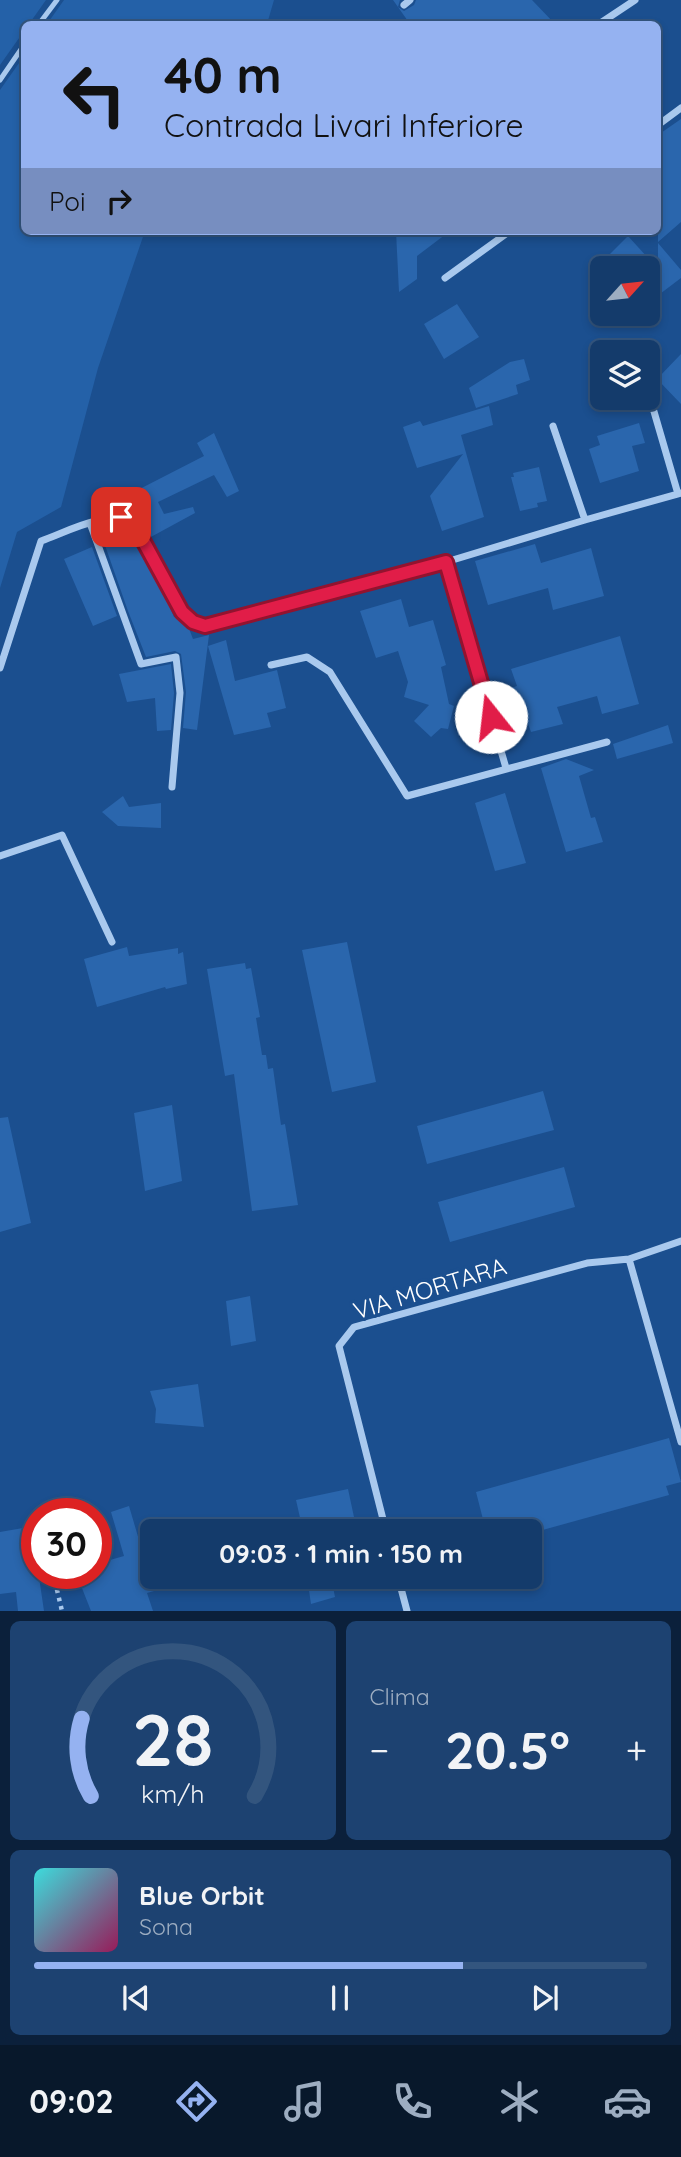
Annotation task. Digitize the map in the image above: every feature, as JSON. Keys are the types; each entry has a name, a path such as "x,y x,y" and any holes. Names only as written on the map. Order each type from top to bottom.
{"street":[{"path":"603,21 635,0"},
{"path":"661,123 681,108"},
{"path":"445,278 504,235"},
{"path":"0,668 41,541 90,523 121,517 133,522 182,612 193,622 205,626 446,562 680,494 654,410"},
{"path":"553,426 585,520"},
{"path":"90,523 141,664 176,657 180,693 172,787"},
{"path":"446,562 506,768"},
{"path":"271,665 307,657 330,672 407,796 607,742"},
{"path":"0,856 62,835 112,942"},
{"name":"VIA MORTARA","path":"383,1519 339,1346 355,1327 587,1262 629,1259 681,1241"},
{"path":"629,1259 681,1442"},
{"path":"401,1589 407,1611"}],"lane":[{"path":"41,21 57,0"},
{"path":"0,80 21,49"}],"path":[{"path":"57,1589 62,1611"}],"shaded area":[{"path":"0,0 46,0 31,21 21,21 21,35 0,65"},
{"path":"64,0 274,0 268,21 49,21"},
{"path":"21,60 21,235 144,235 98,368 61,507 17,532 0,588 0,90"}],"building":[{"path":"393,0 400,0 398,7 404,11 414,5 416,0 532,0 552,21 408,21"},
{"path":"681,119 681,222 658,242 658,235 661,235 661,133"},
{"path":"396,235 445,235 417,256 417,279 399,292"},
{"path":"628,236 646,256 608,256"},
{"path":"658,243 681,270 681,278 660,294"},
{"path":"457,304 479,337 444,359 424,324"},
{"path":"681,354 681,404 660,382 660,376"},
{"path":"524,359 530,380 516,385 518,394 476,408 469,388 510,362"},
{"path":"489,406 493,425 461,435 484,517 442,531 430,496 463,454 417,468 403,427 420,421 423,426"},
{"path":"639,423 645,443 632,446 639,471 600,483 589,449 600,445 597,436"},
{"path":"214,433 239,491 227,497 214,475 158,502 164,514 193,507 195,513 149,538 126,496 204,456 197,443"},
{"path":"539,467 547,501 537,503 538,507 520,511 511,477 514,477 513,473"},
{"path":"122,525 129,527 163,590 174,617 180,618 188,626 193,639 209,635 197,730 183,728 186,692 181,654 175,651 146,657 128,611 100,531"},
{"path":"535,544 541,563 591,548 604,596 553,610 548,588 488,605 475,561"},
{"path":"92,547 117,616 93,626 64,559"},
{"path":"401,599 409,627 433,620 446,665 441,667 449,704 454,706 448,729 441,728 431,737 414,721 429,705 404,697 408,682 398,651 376,658 360,611"},
{"path":"620,636 639,704 602,714 597,696 557,707 563,724 531,732 525,715 520,717 511,688 517,686 511,669"},
{"path":"226,640 235,681 277,670 286,708 267,713 271,727 234,735 208,646"},
{"path":"171,664 174,693 171,730 157,731 155,698 127,702 119,674"},
{"path":"668,725 673,743 617,759 613,744"},
{"path":"566,759 594,770 579,776 591,818 595,817 603,842 566,852 541,768"},
{"path":"505,793 526,863 495,871 475,803"},
{"path":"123,796 129,807 161,803 161,828 118,826 102,812"},
{"path":"347,942 376,1082 332,1092 302,950"},
{"path":"127,947 129,956 178,948 178,954 183,952 187,984 166,989 165,987 97,1007 84,959"},
{"path":"245,963 246,969 251,968 260,1017 256,1018 262,1055 266,1055 268,1069 273,1068 281,1125 285,1124 298,1205 252,1211 234,1074 225,1076 207,969"},
{"path":"543,1091 554,1130 427,1164 417,1126"},
{"path":"172,1105 182,1181 145,1191 134,1113"},
{"path":"8,1117 31,1223 0,1232 0,1118"},
{"path":"564,1167 575,1207 450,1242 438,1202"},
{"path":"250,1296 256,1341 231,1346 226,1301"},
{"path":"198,1384 204,1427 155,1423 156,1409 150,1391"},
{"path":"669,1438 681,1482 666,1486 669,1495 542,1530 542,1519 483,1519 476,1492"},
{"path":"348,1489 354,1519 300,1519 296,1500"},
{"path":"129,1506 140,1543 140,1589 153,1589 147,1593 153,1611 91,1611 82,1589 112,1589 112,1559 124,1556 112,1512"},
{"path":"21,1528 21,1589 41,1589 44,1611 18,1611 16,1592 0,1594 0,1532"},
{"path":"309,1589 333,1589 335,1597 311,1604"}],"route":[{"path":"121,517 133,522 182,612 193,622 205,626 446,562 491,717"}]}
